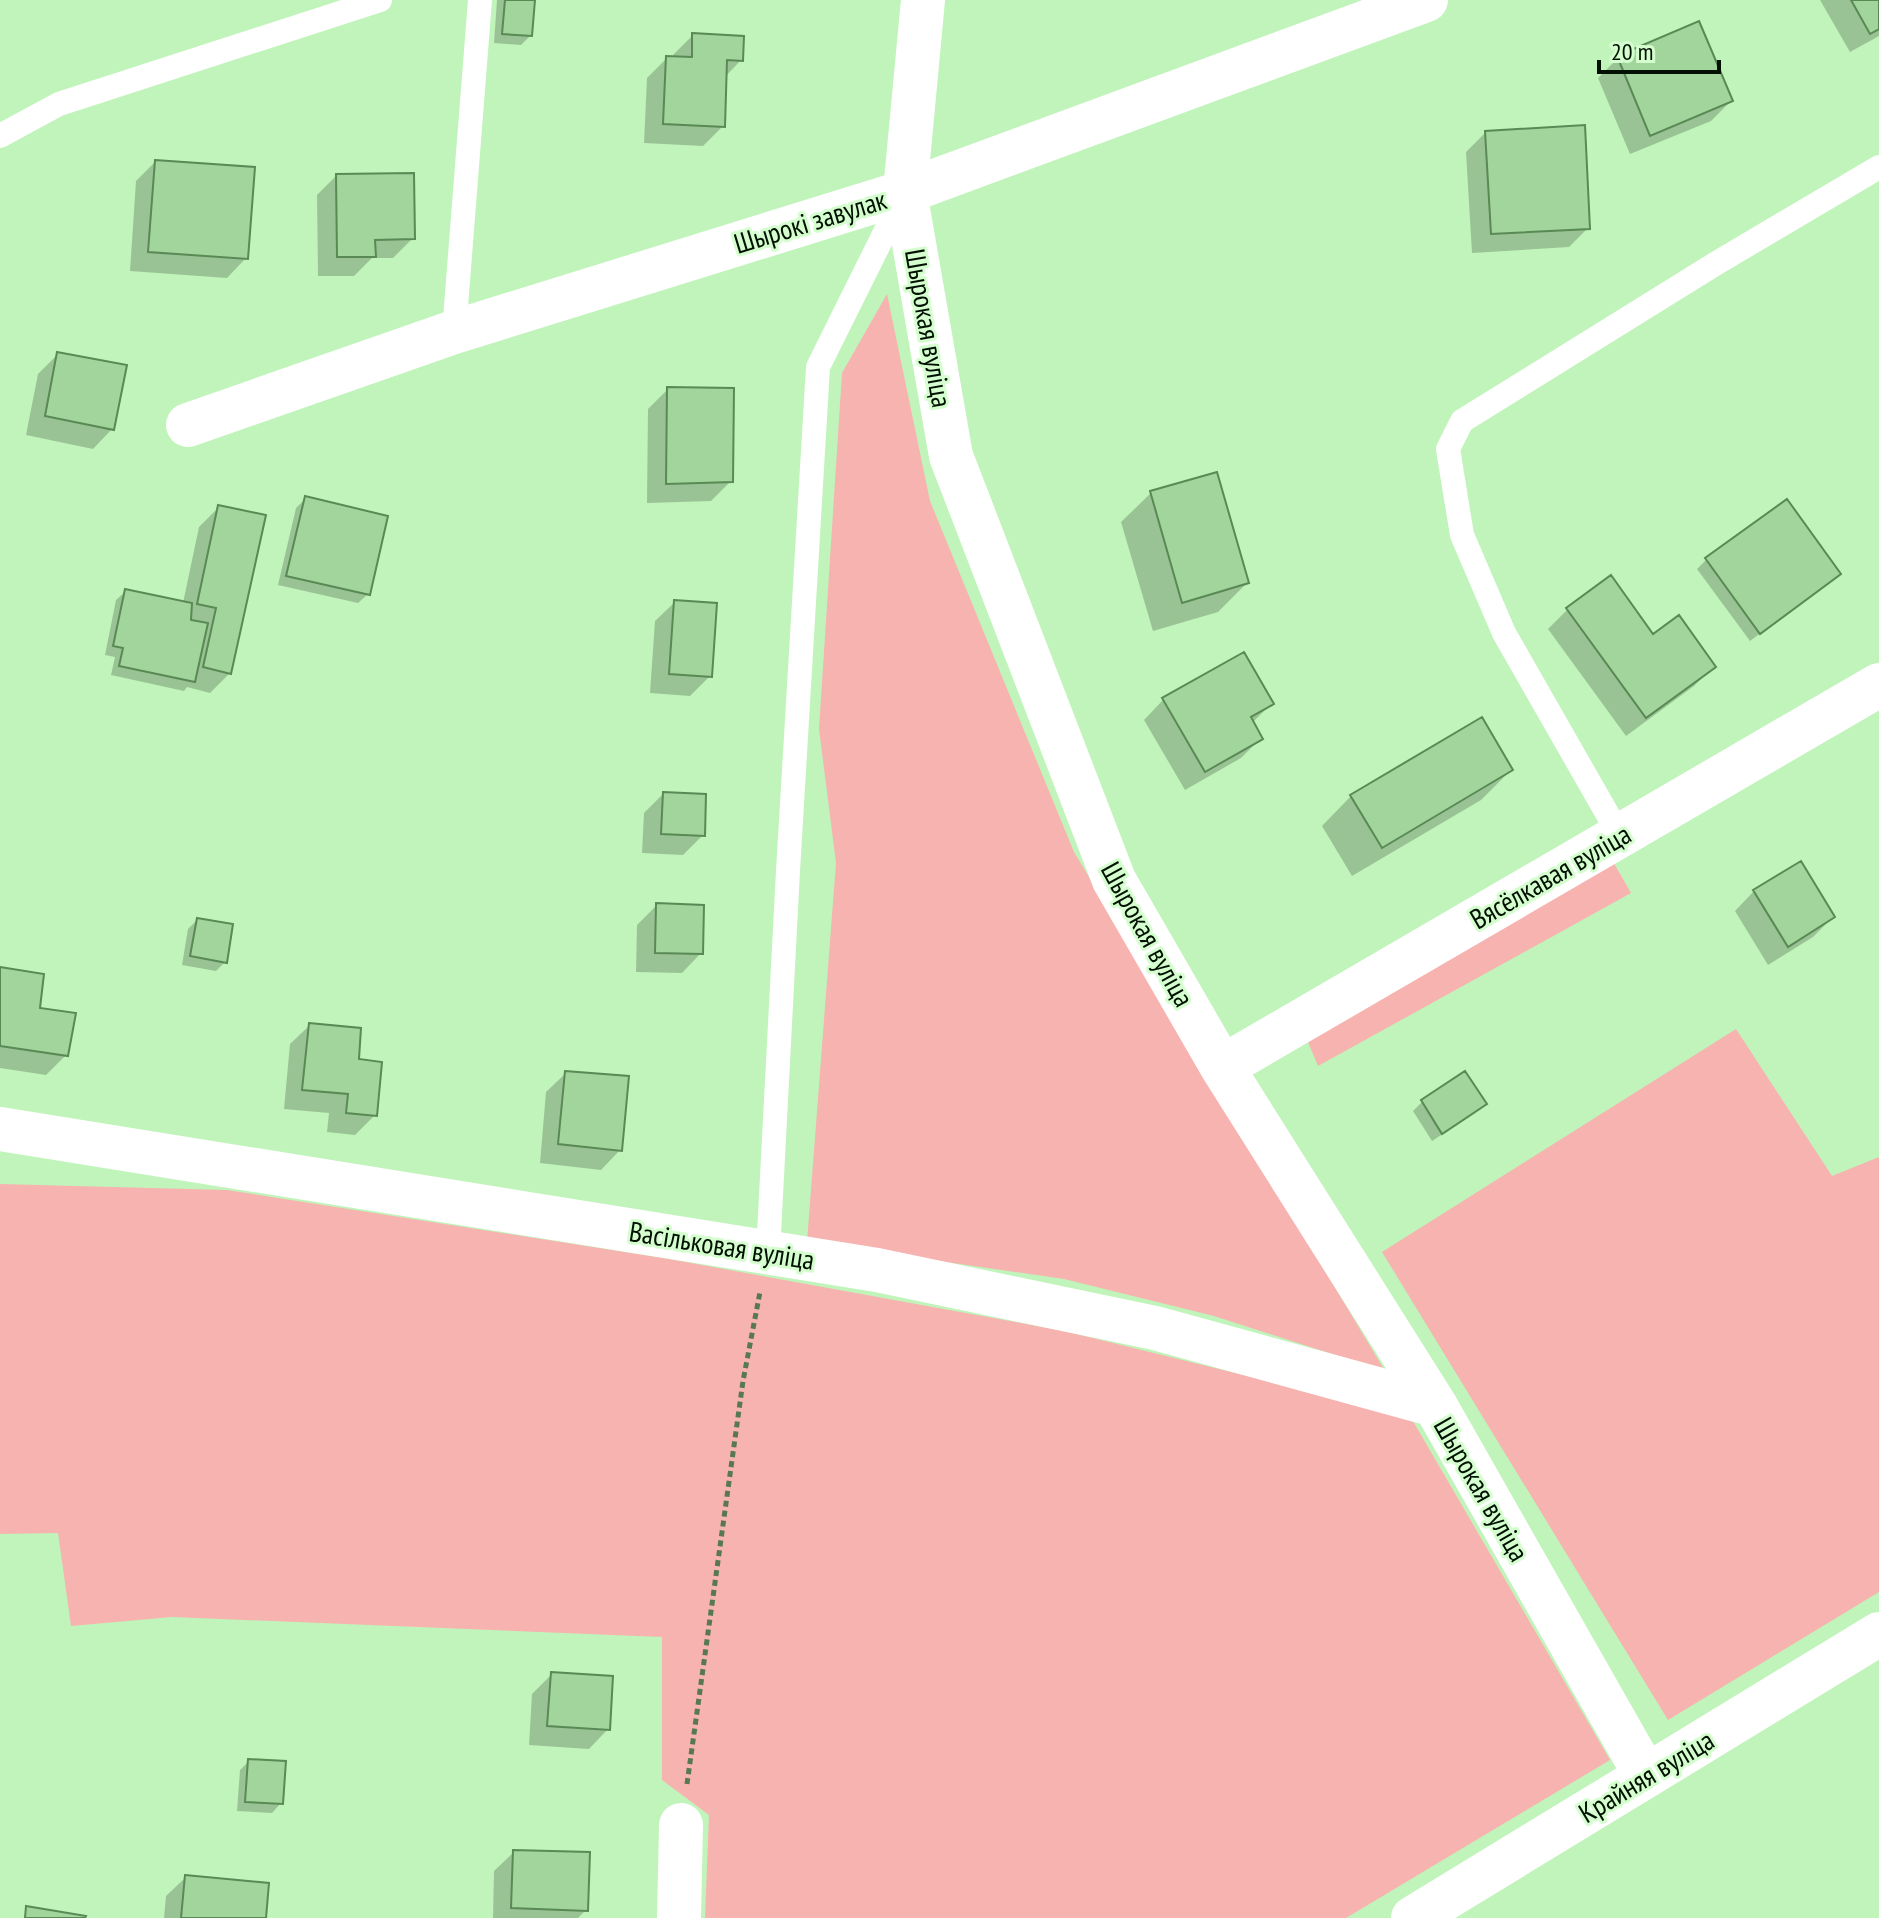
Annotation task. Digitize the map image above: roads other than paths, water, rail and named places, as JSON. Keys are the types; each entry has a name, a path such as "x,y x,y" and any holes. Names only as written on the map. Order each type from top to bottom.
{"street":[{"name":"Шырокая вуліца","path":"923,0 905,192 951,456 1114,880 1222,1067 1435,1405 1646,1776"},
{"name":"Шырокі завулак","path":"188,425 454,332 905,192 1426,0"},
{"name":"Вясёлкавая вуліца","path":"1222,1067 1879,685"},
{"name":"Васільковая вуліца","path":"0,1129 877,1270 1155,1328 1435,1405"},
{"name":"Крайняя вуліца","path":"1413,1918 1879,1634"},
{"path":"679,1918 681,1825"}],"lane":[{"path":"0,136 59,104 380,0"},
{"path":"454,332 480,0"},
{"path":"1620,836 1504,633 1462,535 1448,449 1462,421 1715,264 1879,167"},
{"path":"768,1253 818,367 905,192"}]}
